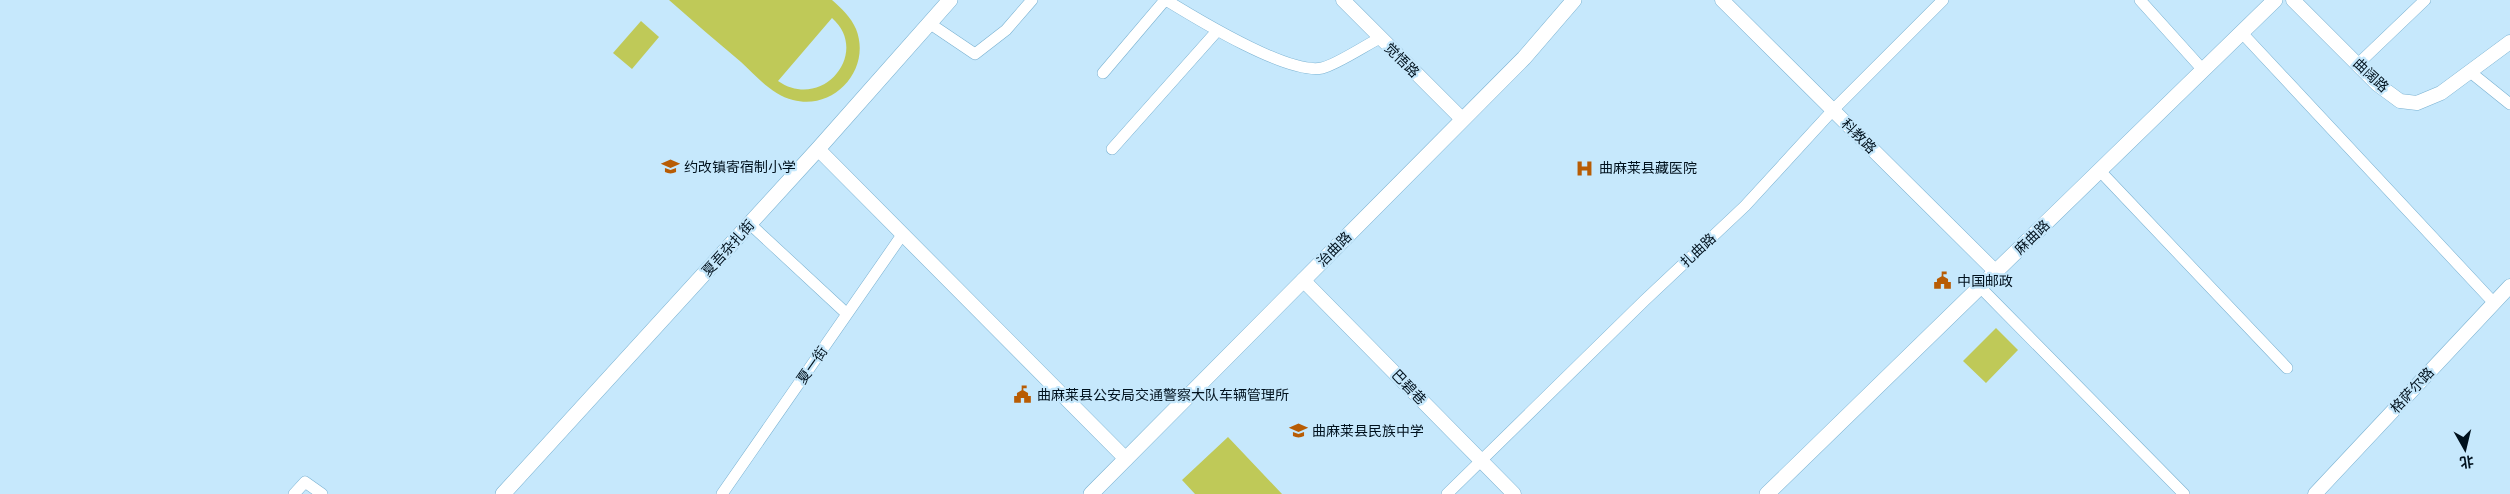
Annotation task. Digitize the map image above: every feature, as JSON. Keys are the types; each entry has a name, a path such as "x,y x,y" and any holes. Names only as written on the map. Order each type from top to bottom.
{"main road":[{"name":"夏吾杂扎街","path":"503,494 818,149 950,0"},
{"name":"治曲路","path":"1091,494 1524,58 1574,0"},
{"name":"麻曲路","path":"1767,494 2275,0"}],"street":[{"path":"929,23 975,54 1006,30 1032,0"},
{"path":"1103,73 1166,0 1217,31 1299,67 1322,68 1380,38"},
{"name":"觉悟路","path":"1343,0 1462,119"},
{"name":"科教路","path":"1722,0 1996,272"},
{"name":"扎曲路","path":"1447,494 1644,301 1745,206 1833,110 1944,0"},
{"path":"2140,0 2203,70"},
{"name":"曲阔路","path":"2292,0 2378,84 2400,101 2417,103 2441,93 2510,42"},
{"path":"2358,64 2425,0"},
{"path":"1112,149 1217,31"},
{"path":"2242,33 2494,303"},
{"path":"2469,71 2510,104"},
{"path":"818,149 1126,459"},
{"path":"2100,171 2287,368"},
{"path":"750,224 847,314"},
{"name":"夏一街","path":"722,494 902,235"},
{"name":"巴碧巷","path":"1304,280 1514,494"},
{"name":"格萨尔路","path":"2315,494 2510,286"},
{"path":"1980,288 2184,494"},
{"path":"294,494 305,482 322,494"}],"green space":[{"path":"669,0 832,0 849,17 856,29 860,44 859,59 854,72 846,84 835,93 822,99 808,102 785,98 765,84","holes":["832,18 843,32 846,47 844,61 836,74 825,84 811,89 795,89 778,81"]},
{"path":"641,21 659,37 632,69 613,53"},
{"path":"1996,328 2018,350 1986,383 1963,361"},
{"path":"1228,437 1282,494 1195,494 1182,480"}],"place":[{"name":"约改镇寄宿制小学","path":"670,167"},
{"name":"曲麻莱县藏医院","path":"1585,168"},
{"name":"中国邮政","path":"1943,281"},
{"name":"曲麻莱县公安局交通警察大队车辆管理所","path":"1023,395"},
{"name":"曲麻莱县民族中学","path":"1298,431"}]}
